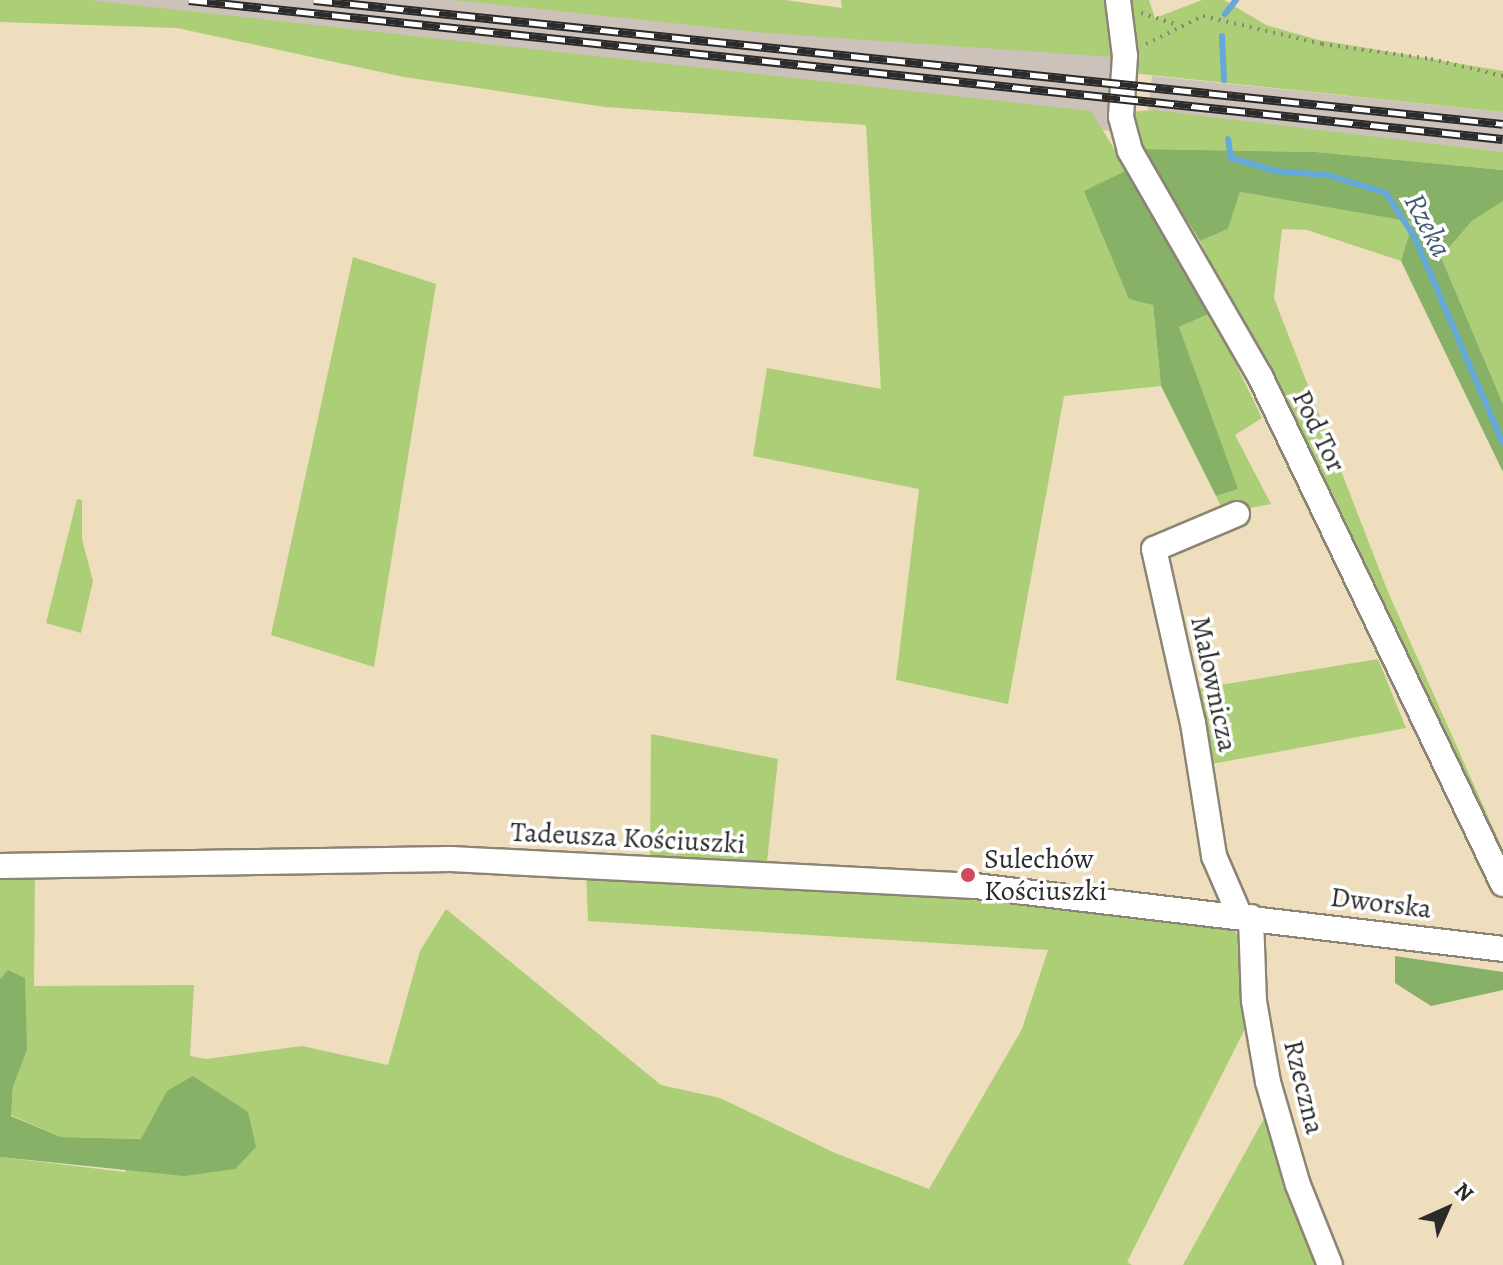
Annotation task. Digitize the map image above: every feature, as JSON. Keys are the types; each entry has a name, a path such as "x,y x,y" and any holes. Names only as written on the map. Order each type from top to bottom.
{"street":[{"name":"Pod Tor","path":"1126,4 1121,117 1130,151 1260,376 1503,884"},
{"name":"Malownicza","path":"1237,514 1154,549 1193,723 1214,856 1245,916"},
{"name":"Tadeusza Kościuszki","path":"0,866 451,859 975,886 1245,916"},
{"name":"Dworska","path":"1245,916 1503,949"},
{"name":"Rzeczna","path":"1245,916 1254,1001 1268,1082 1298,1185 1330,1265"}],"path":[{"path":"1126,4 1148,18 1180,25"},
{"path":"1125,56 1180,25 1203,16 1322,44 1431,59 1503,76"}],"shaded area":[{"path":"0,0 613,0 908,29 1112,57 1112,131"},
{"path":"1152,76 1503,112 1503,152 1148,110"}],"green space":[{"path":"0,0 88,0 1091,111 1127,170 1085,191 1153,305 1161,386 1064,396 1008,704 896,680 919,489 753,456 767,368 881,389 866,125 605,107 404,77 177,28 0,22"},
{"path":"453,0 785,0 842,8 841,0 1106,0 1112,57 767,33"},
{"path":"1128,0 1149,0 1155,18 1202,0 1224,0 1266,25 1319,40 1503,71 1503,112 1131,73"},
{"path":"1154,110 1503,152 1503,170 1316,152 1143,149 1129,112"},
{"path":"1143,149 1316,152 1503,170 1503,201 1472,221 1441,257 1503,404 1503,472 1401,261 1413,222 1240,192 1228,229 1200,241"},
{"path":"1127,170 1211,313 1179,327 1238,489 1216,496 1161,386 1153,305 1129,299 1084,191"},
{"path":"1240,192 1414,222 1401,261 1307,230 1282,229 1274,298 1388,592 1503,850 1503,867 1326,488 1200,241 1228,229"},
{"path":"1503,201 1503,404 1441,257 1472,221"},
{"path":"353,257 436,284 374,667 271,635"},
{"path":"1211,313 1262,418 1235,435 1271,504 1224,513 1216,496 1237,489 1179,327"},
{"path":"77,499 82,500 82,539 93,581 81,633 46,623"},
{"path":"1378,659 1406,728 1206,765 1190,690"},
{"path":"651,734 778,759 766,871 650,869"},
{"path":"586,871 1210,918 1232,925 1244,948 1249,1021 1127,1262 1132,1265 0,1265 0,1157 125,1172 145,1139 61,1137 11,1115 13,1087 27,1050 8,971 0,979 0,872 35,872 34,986 194,985 190,1056 206,1059 302,1046 388,1065 420,951 446,909 661,1085 720,1098 835,1153 929,1189 1022,1029 1048,950 588,921"},
{"path":"1395,956 1503,972 1503,990 1431,1006 1395,983"},
{"path":"8,970 25,978 27,1050 13,1087 11,1116 61,1137 141,1139 167,1091 193,1076 248,1112 256,1147 235,1169 184,1176 0,1157 0,979"},
{"path":"1267,1113 1283,1186 1315,1265 1183,1265"}],"waterway":[{"name":"Rzeka","path":"1225,14 1236,0"},
{"name":"Rzeka","path":"1222,36 1224,80"},
{"name":"Rzeka","path":"1228,139 1231,158 1276,171 1328,175 1386,193 1415,238 1503,443"}],"railway":[{"path":"189,0 1503,139"},
{"path":"314,0 1503,124"}],"place":[{"name":"Sulechów Kościuszki","path":"968,875"}]}
